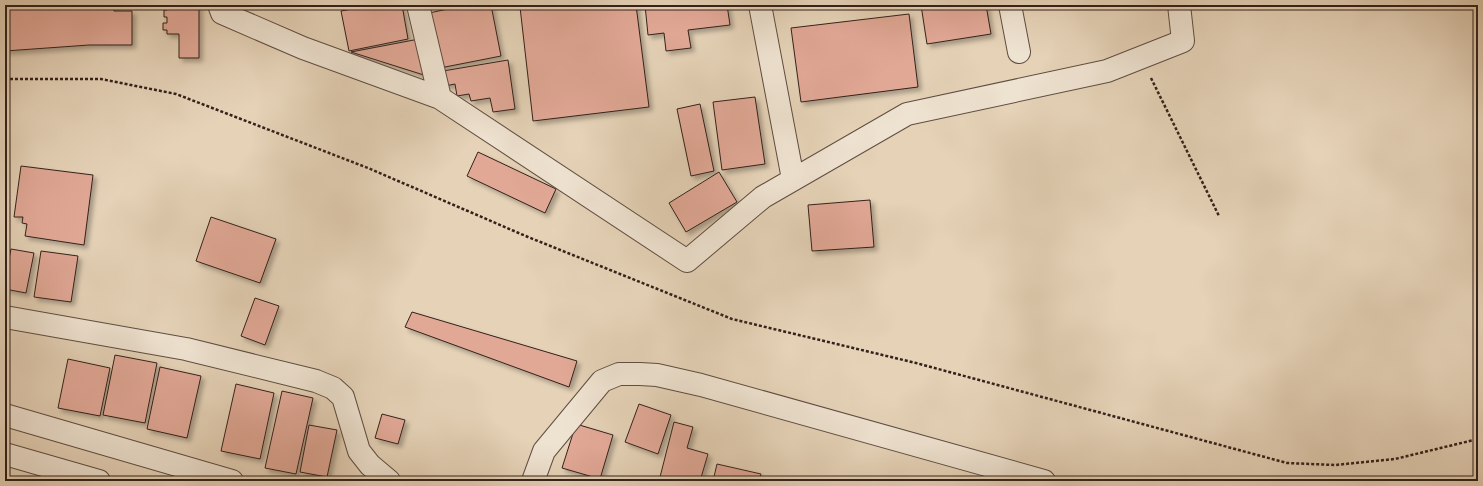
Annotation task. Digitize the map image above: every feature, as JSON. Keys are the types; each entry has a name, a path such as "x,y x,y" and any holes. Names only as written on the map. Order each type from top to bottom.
{"street":[{"path":"219,5 222,13 302,48 440,98 687,261 762,197 907,114 1107,71 1184,41 1178,5"},
{"path":"418,5 440,98"},
{"path":"760,5 793,179"},
{"path":"1010,5 1019,52"},
{"path":"5,317 186,349 316,381 333,388 344,398 348,408 358,451 370,465 389,481"},
{"path":"533,481 544,450 602,381 619,374 657,375 701,385 1044,481"},
{"path":"5,415 232,481"},
{"path":"5,454 99,481"}],"path":[{"path":"1141,58 1219,216"},
{"path":"5,79 101,79 176,94 368,168 528,237 732,319 916,364 1287,463 1335,466 1395,459 1478,439"}],"building":[{"path":"5,5 114,5 114,11 132,11 132,45 89,45 5,51"},
{"path":"167,5 199,5 199,58 179,58 179,34 167,34 167,30 163,30 163,23 167,23 167,17 164,17 164,10 167,10"},
{"path":"374,5 402,5 408,39 349,51 341,11"},
{"path":"467,5 491,5 501,56 440,68 429,13"},
{"path":"537,5 636,5 649,107 533,121 520,7"},
{"path":"645,5 727,5 730,25 688,30 691,48 666,51 664,33 648,35"},
{"path":"921,5 986,5 991,34 927,44"},
{"path":"909,14 918,87 801,102 791,28"},
{"path":"419,39 427,76 351,52"},
{"path":"508,60 515,109 493,112 490,98 471,101 469,94 457,96 455,84 445,86 443,71"},
{"path":"755,97 765,164 722,170 713,102"},
{"path":"700,104 714,171 691,176 677,109"},
{"path":"478,152 556,189 545,213 467,176"},
{"path":"21,166 93,175 84,245 25,236 27,224 22,223 23,217 14,217"},
{"path":"719,172 737,202 686,232 669,203"},
{"path":"870,200 874,247 812,251 808,205"},
{"path":"211,217 276,239 260,283 196,261"},
{"path":"11,249 34,253 26,293 5,289 5,278"},
{"path":"41,251 78,256 71,302 34,297"},
{"path":"255,298 279,306 265,345 241,336"},
{"path":"412,312 577,361 569,387 405,327"},
{"path":"115,355 157,363 145,423 103,415"},
{"path":"68,359 110,368 100,416 58,408"},
{"path":"160,367 201,376 187,438 147,429"},
{"path":"236,384 274,393 260,459 221,451"},
{"path":"282,391 313,398 296,474 265,468"},
{"path":"639,404 671,415 658,454 625,442"},
{"path":"382,414 405,420 398,444 375,438"},
{"path":"674,422 693,427 687,448 708,454 700,481 659,481"},
{"path":"576,424 613,435 600,479 562,468"},
{"path":"309,425 337,430 327,477 300,472"},
{"path":"717,464 761,474 759,481 713,481"},
{"path":"792,478 810,481 792,481"}]}
